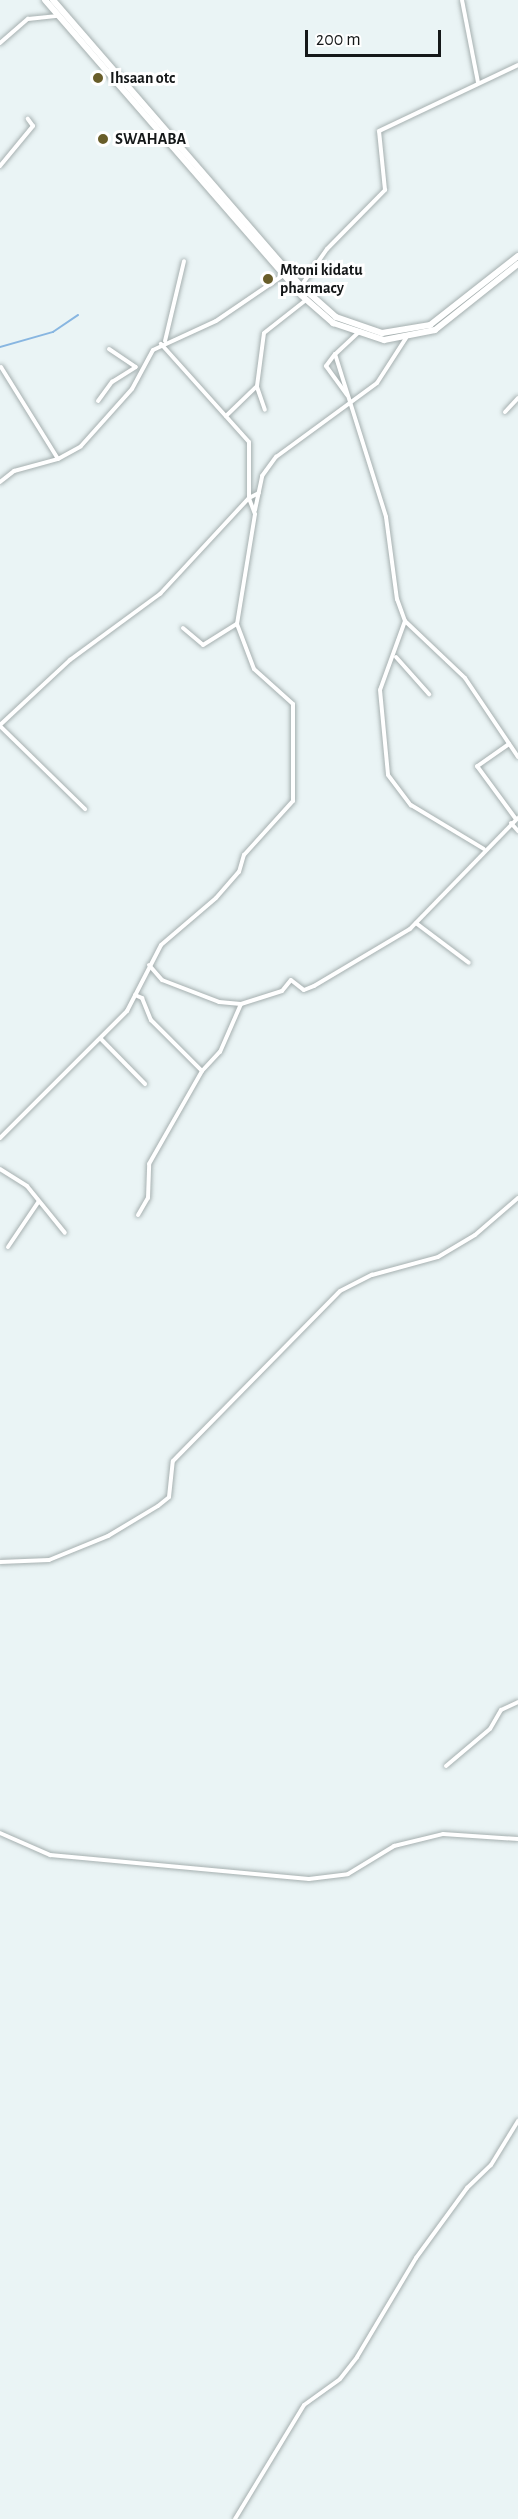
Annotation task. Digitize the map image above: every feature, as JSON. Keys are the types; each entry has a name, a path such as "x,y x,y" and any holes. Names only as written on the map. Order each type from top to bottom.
{"main road":[{"path":"45,0 286,273 324,309 360,331 393,333 430,325 518,256"},
{"path":"53,0 286,273 306,300 333,322 360,331 406,338 435,330 518,264"}],"street":[{"path":"462,0 478,82"},
{"path":"0,44 28,19 59,16"},
{"path":"301,286 327,249 385,190 379,131 478,82 518,65"},
{"path":"0,166 33,126 28,119"},
{"path":"163,343 184,261"},
{"path":"98,401 112,382 137,368 163,343 205,327 286,273"},
{"path":"265,411 257,386 264,333 306,300"},
{"path":"360,331 335,354 326,366 332,382 351,400 386,517 395,590 405,621 460,670 518,757"},
{"path":"0,1138 101,1039 135,995 161,945 239,872 244,855 270,831 296,793 293,704 254,669 237,624 262,476 276,457 379,380 406,338"},
{"path":"163,343 249,442 250,501 255,511"},
{"path":"109,349 137,368"},
{"path":"335,354 347,395"},
{"path":"1,367 58,459"},
{"path":"0,482 14,471 58,459 102,428 132,389 137,368"},
{"path":"226,416 257,386"},
{"path":"505,412 518,398"},
{"path":"85,809 0,725 62,666 160,594 259,493"},
{"path":"250,501 258,501"},
{"path":"405,621 396,657 380,690 388,775 411,805 484,849"},
{"path":"183,628 203,645 237,624"},
{"path":"396,657 429,694"},
{"path":"149,965 162,980 189,992 241,1004 282,991 291,980 304,990 361,956 389,946 416,923 484,849 517,818 477,766 509,744"},
{"path":"511,823 518,831"},
{"path":"416,923 469,963"},
{"path":"135,995 158,1028 202,1071"},
{"path":"138,1215 148,1198 149,1164 202,1071 220,1052 241,1004"},
{"path":"101,1039 145,1084"},
{"path":"0,1169 39,1201 65,1233"},
{"path":"0,1562 49,1560 108,1536 158,1506 169,1497 173,1461 340,1291 372,1275 438,1257 475,1235 518,1198"},
{"path":"8,1247 39,1201"},
{"path":"446,1766 490,1729 501,1710 518,1702"},
{"path":"0,1833 50,1855 309,1879 348,1874 394,1846 443,1834 518,1839"},
{"path":"235,2519 304,2405 340,2379 357,2357 416,2258 491,2165 518,2121"}],"waterway":[{"path":"0,347 53,332 78,315"}],"place":[{"name":"Ihsaan otc","path":"98,78"},
{"name":"SWAHABA","path":"103,139"},
{"name":"Mtoni kidatu pharmacy","path":"268,279"}]}
